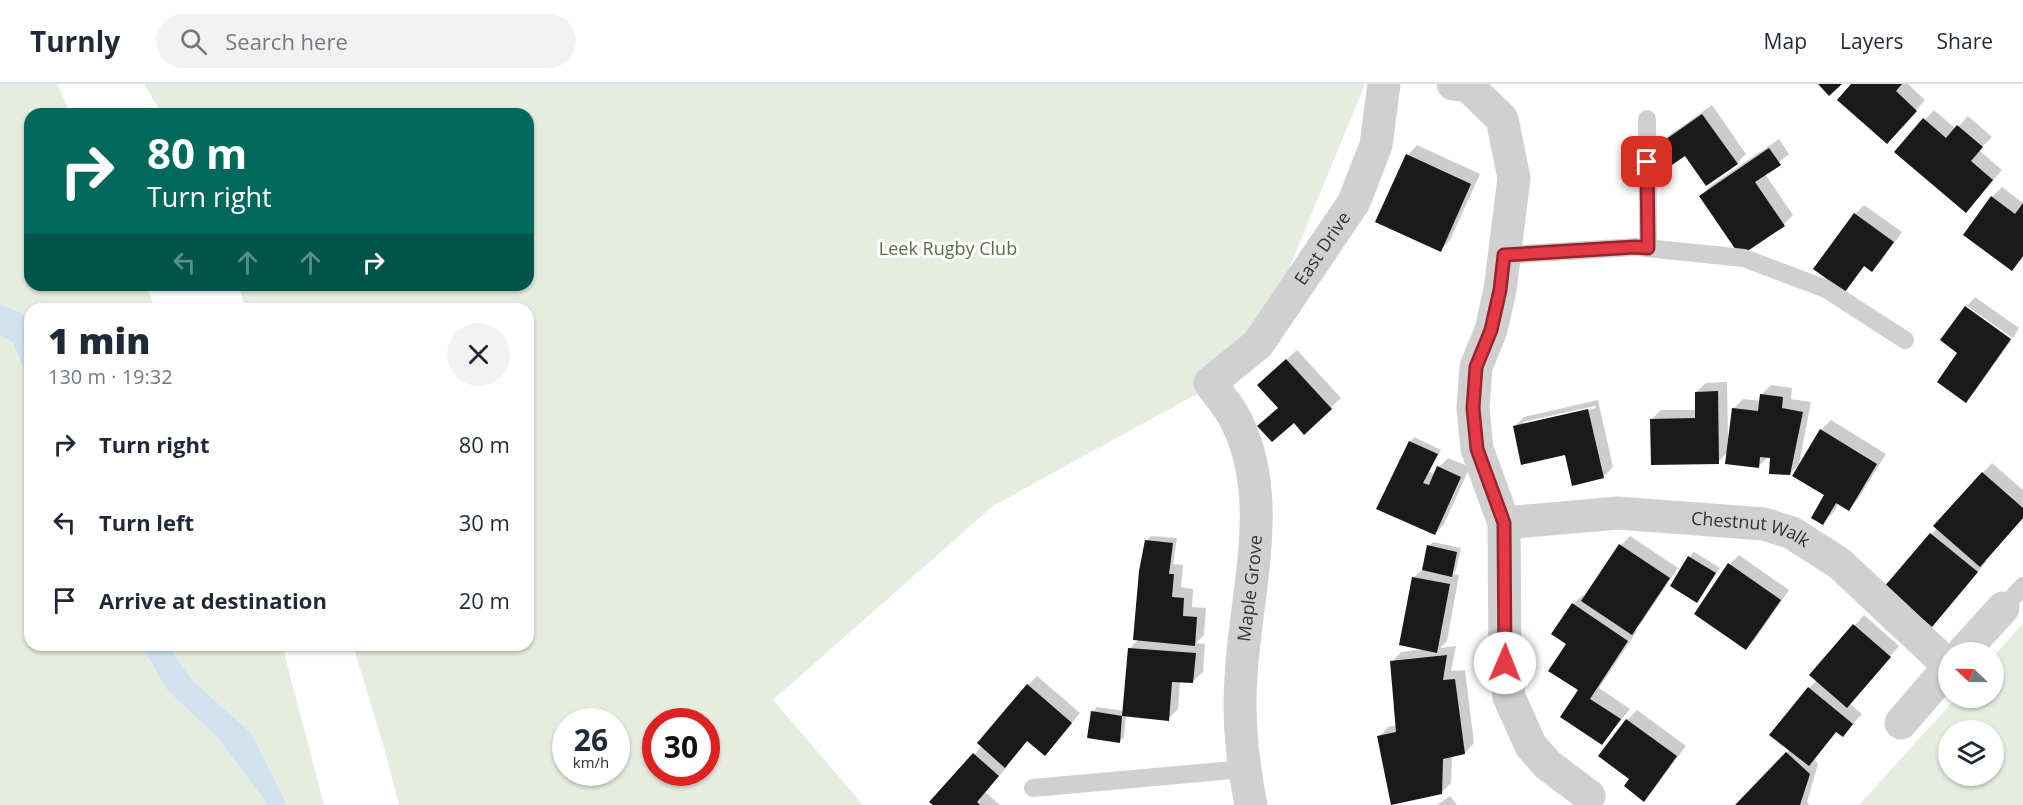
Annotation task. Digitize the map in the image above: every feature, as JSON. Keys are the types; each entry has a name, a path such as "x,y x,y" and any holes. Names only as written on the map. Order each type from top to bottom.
{"street":[{"name":"East Drive","path":"1210,383 1258,344 1354,202 1376,145 1384,84"},
{"path":"1453,84 1468,86 1502,119 1514,178 1500,290 1491,330 1476,367 1473,408 1477,449 1504,523 1505,663 1509,697 1531,746 1548,765 1594,800"},
{"name":"Maple Grove","path":"1210,383 1232,414 1247,450 1255,490 1256,533 1240,679 1244,769 1251,805"},
{"name":"Chestnut Walk","path":"1504,523 1618,513 1764,524 1792,533 1839,563 1938,657"},
{"path":"1972,642 2013,597"},
{"name":"Chestnut Walk","path":"1901,723 1938,679"}],"lane":[{"path":"1647,119 1648,248"},
{"path":"1504,255 1635,247 1744,258 1826,289 1905,340"},
{"path":"1033,788 1244,769"}],"green space":[{"path":"0,84 57,84 68,108 24,108 24,291 148,291 153,303 24,303 24,314 0,304"},
{"name":"Leek Rugby Club","path":"144,84 1365,84 1258,344 1202,391 993,506 773,700 863,805 399,805 355,651 534,651 534,303 244,303 240,291 534,291 534,108 158,108"},
{"path":"0,335 13,343 24,371 24,651 144,651 167,690 218,738 268,805 0,805"},
{"path":"2023,623 2023,805 1859,805 1947,708 2004,708 2004,645"},
{"path":"171,651 284,651 324,805 287,805 252,734 193,681"}],"water":[{"path":"0,304 24,314 24,371 13,343 0,335"},
{"path":"144,651 171,651 193,681 252,734 287,805 268,805 218,738 167,690"}],"building":[{"path":"1818,84 1842,84 1829,96"},
{"path":"1851,84 1902,84 1896,91 1917,111 1887,144 1837,100"},
{"path":"1702,114 1738,164 1706,186 1685,156 1669,167 1655,147"},
{"path":"1923,118 1946,138 1957,125 1983,147 1971,161 1993,180 1966,213 1894,152"},
{"path":"1769,148 1781,165 1755,182 1785,226 1740,256 1699,196"},
{"path":"1406,154 1471,184 1441,252 1375,222"},
{"path":"1991,196 2015,214 2023,203 2023,256 2012,271 1963,235"},
{"path":"1854,213 1894,242 1872,272 1864,266 1845,292 1813,269"},
{"path":"1965,306 2011,339 1966,403 1937,382 1957,353 1940,340"},
{"path":"1286,359 1332,409 1304,435 1294,423 1272,442 1257,426 1278,408 1257,385"},
{"path":"1718,391 1719,464 1651,465 1650,419 1695,418 1695,392"},
{"path":"1760,394 1783,397 1782,408 1803,412 1790,475 1769,474 1770,458 1760,457 1759,468 1725,464 1732,408 1758,411"},
{"path":"1588,409 1604,478 1572,486 1565,455 1521,465 1513,426"},
{"path":"1820,429 1877,464 1849,511 1836,503 1823,525 1811,518 1824,495 1792,476"},
{"path":"1409,441 1438,454 1423,483 1429,485 1437,466 1461,477 1435,535 1376,509"},
{"path":"1982,472 2023,508 2023,518 1980,567 1933,526"},
{"path":"1930,533 1978,572 1932,627 1884,587"},
{"path":"1145,540 1173,543 1169,574 1174,574 1172,597 1184,598 1183,616 1197,617 1195,646 1133,640 1139,571"},
{"path":"1619,544 1670,578 1632,635 1581,601"},
{"path":"1427,545 1457,552 1452,577 1422,570"},
{"path":"1688,556 1716,573 1697,603 1670,586"},
{"path":"1728,563 1781,600 1746,650 1694,614"},
{"path":"1412,577 1450,584 1437,653 1399,645"},
{"path":"1572,603 1628,641 1590,699 1621,719 1602,745 1560,717 1578,690 1548,671 1566,644 1551,634"},
{"path":"1853,624 1891,657 1847,708 1809,675"},
{"path":"1128,648 1196,653 1193,683 1172,682 1169,721 1122,716"},
{"path":"1447,655 1443,680 1455,679 1465,754 1443,759 1442,794 1391,805 1377,736 1396,732 1390,661"},
{"path":"1027,684 1072,723 1045,756 1027,741 1005,768 977,743"},
{"path":"1808,687 1853,724 1843,737 1836,732 1809,766 1769,735"},
{"path":"1091,711 1122,716 1120,743 1087,738"},
{"path":"1626,719 1677,756 1644,802 1624,786 1629,779 1598,756"},
{"path":"1786,752 1810,774 1800,805 1735,805"},
{"path":"973,753 999,776 977,802 980,805 933,805 929,802"}],"route":[{"path":"1505,663 1504,523 1477,449 1473,408 1476,367 1491,330 1500,290 1504,255 1648,248 1647,162"}]}
